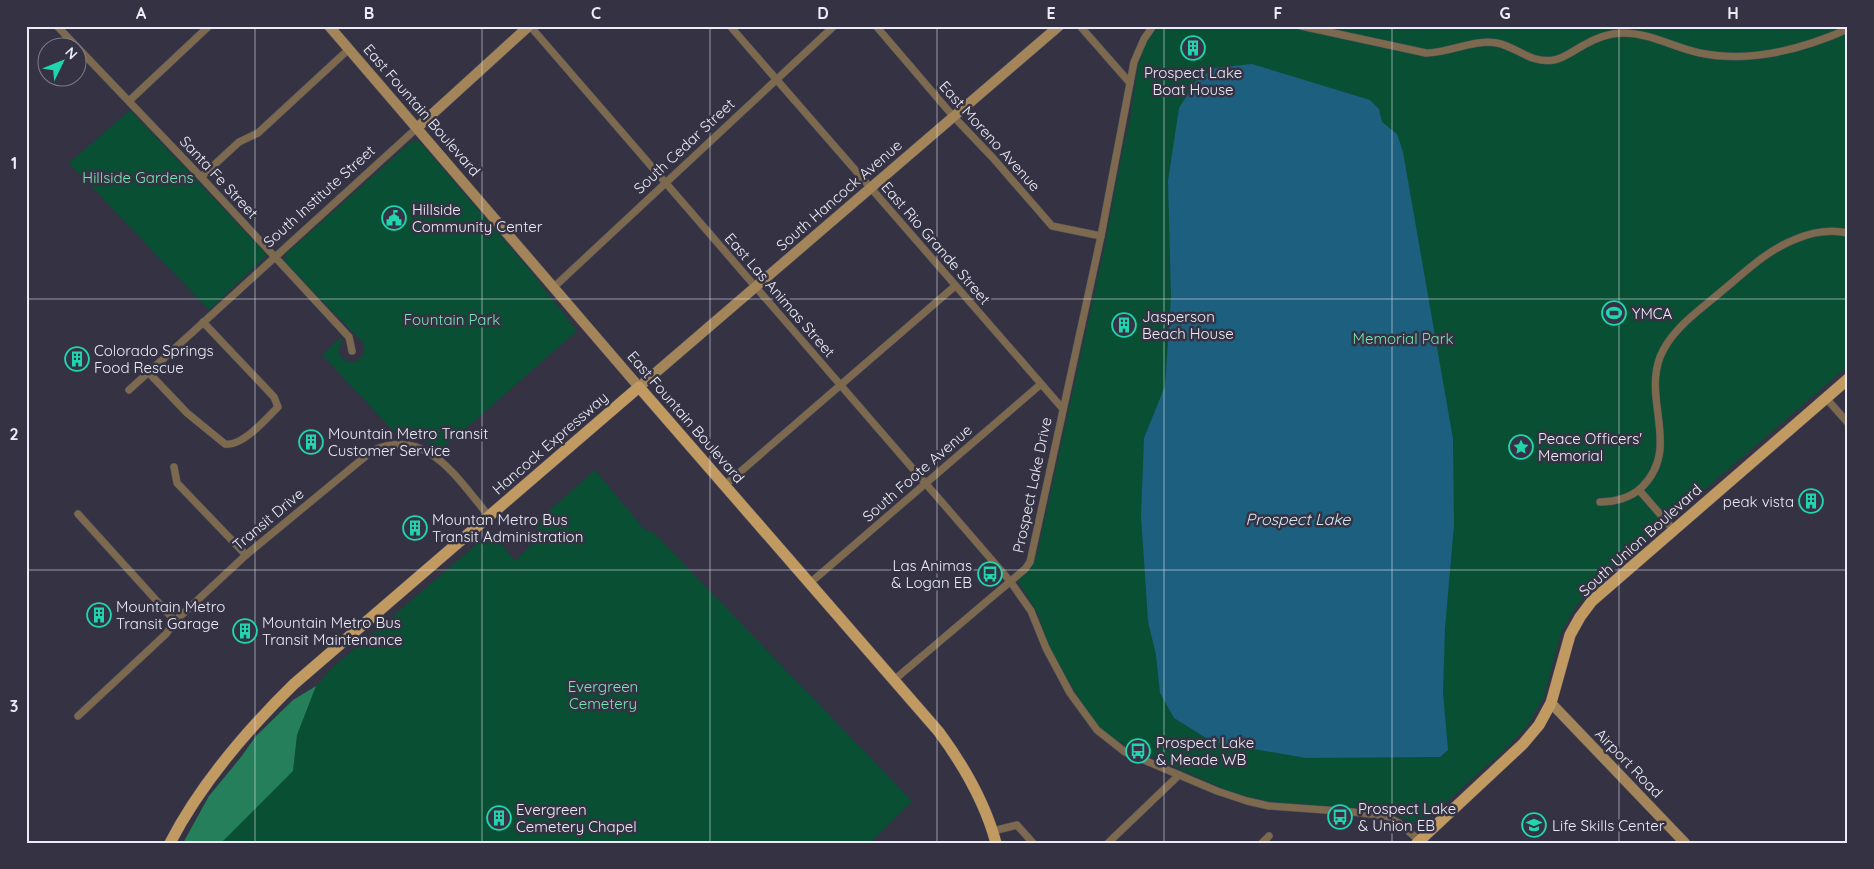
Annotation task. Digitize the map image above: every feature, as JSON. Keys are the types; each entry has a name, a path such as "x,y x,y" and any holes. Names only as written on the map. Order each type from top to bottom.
{"main road":[{"name":"East Fountain Boulevard","path":"330,26 639,387 939,732 961,764 978,794 994,837"},
{"name":"South Institute Street","path":"418,127 530,26"},
{"name":"South Hancock Avenue","path":"639,387 1059,26"},
{"name":"South Union Boulevard","path":"1419,842 1526,742 1539,725 1552,703 1570,635 1586,608 1603,590 1672,529 1848,379"},
{"name":"Hancock Expressway","path":"170,843 205,786 247,731 262,716 318,663 639,387"},
{"name":"Airport Road","path":"1552,703 1685,843"}],"street":[{"name":"Santa Fe Street","path":"57,26 201,177 349,337 352,351"},
{"path":"129,101 209,26"},
{"name":"East Las Animas Street","path":"530,26 1010,581"},
{"name":"East Rio Grande Street","path":"730,26 1063,409"},
{"name":"South Cedar Street","path":"554,287 834,26"},
{"name":"East Moreno Avenue","path":"876,26 953,116 993,158 1052,226 1100,236"},
{"path":"1080,26 1130,83"},
{"name":"Prospect Lake Drive","path":"894,680 1025,569 1033,555 1100,236 1134,62 1140,46 1153,26"},
{"path":"1301,26 1417,51 1442,52 1471,43 1488,42 1506,46 1532,59 1554,60 1597,38 1610,34 1640,35 1700,53 1748,56 1803,45 1848,29"},
{"path":"201,177 240,142 258,132 349,49"},
{"name":"South Institute Street","path":"129,390 418,127"},
{"path":"1600,502 1623,498 1639,490 1652,475 1660,456 1655,374 1661,354 1670,338 1686,322 1772,250 1812,233 1830,231 1848,233"},
{"path":"725,485 955,286"},
{"path":"148,372 187,413 225,444 232,445 243,439 278,407 274,397 203,322"},
{"name":"South Foote Avenue","path":"810,583 1041,384"},
{"path":"1825,397 1848,423"},
{"name":"Transit Drive","path":"78,716 166,634 175,621 246,555 363,457 382,446 392,444 415,445 436,456 489,516"},
{"path":"174,467 177,483 246,555"},
{"path":"1639,490 1672,529"},
{"path":"78,514 175,621"},
{"path":"1010,581 1031,611 1046,648 1070,693 1093,725 1125,752 1217,791 1258,804 1386,816 1399,823 1419,842"},
{"path":"1108,843 1179,775"},
{"path":"994,837 1016,825 1033,843"},
{"path":"1262,843 1269,836"}],"green space":[{"name":"Memorial Park","path":"1158,26 1848,26 1848,366 1594,585 1575,608 1561,633 1544,697 1528,725 1510,745 1441,807 1418,824 1382,810 1271,802 1245,796 1224,789 1117,741 1100,728 1082,704 1048,645 1038,614 1018,581 1036,559 1103,254 1130,119 1138,66 1145,45"},
{"name":"Hillside Gardens","path":"130,110 267,255 209,310 69,163"},
{"name":"Fountain Park","path":"412,141 419,141 528,268 577,331 441,450 421,440 398,436 322,355 341,337 342,342 338,351 339,354 346,361 355,362 363,355 364,344 284,261 286,254"},
{"name":"Evergreen Cemetery","path":"595,470 644,529 654,533 912,801 870,843 221,843 293,771 297,735 316,686 332,668 491,532 515,561 530,546 542,517"},
{"path":"316,686 297,735 293,771 221,843 183,843 209,796 256,736 293,700"}],"water":[{"name":"Prospect Lake","path":"1252,64 1370,100 1379,109 1382,122 1397,134 1403,152 1453,439 1454,525 1445,628 1443,692 1448,750 1440,757 1306,758 1219,743 1206,738 1174,718 1160,693 1156,655 1148,621 1141,516 1144,438 1165,386 1171,297 1168,181 1179,108 1196,81 1215,68"}],"place":[{"name":"Prospect Lake Boat House","path":"1193,48"},
{"name":"Hillside Community Center","path":"394,218"},
{"name":"YMCA","path":"1614,313"},
{"name":"Jasperson Beach House","path":"1124,325"},
{"name":"Colorado Springs Food Rescue","path":"77,359"},
{"name":"Mountain Metro Transit Customer Service","path":"311,442"},
{"name":"Peace Officers' Memorial","path":"1521,447"},
{"name":"peak vista","path":"1811,501"},
{"name":"Mountan Metro Bus Transit Administration","path":"415,528"},
{"name":"Las Animas & Logan EB","path":"990,574"},
{"name":"Mountain Metro Transit Garage","path":"99,615"},
{"name":"Mountain Metro Bus Transit Maintenance","path":"245,631"},
{"name":"Prospect Lake & Meade WB","path":"1138,751"},
{"name":"Prospect Lake & Union EB","path":"1340,817"},
{"name":"Evergreen Cemetery Chapel","path":"499,818"},
{"name":"Life Skills Center","path":"1534,825"}]}
